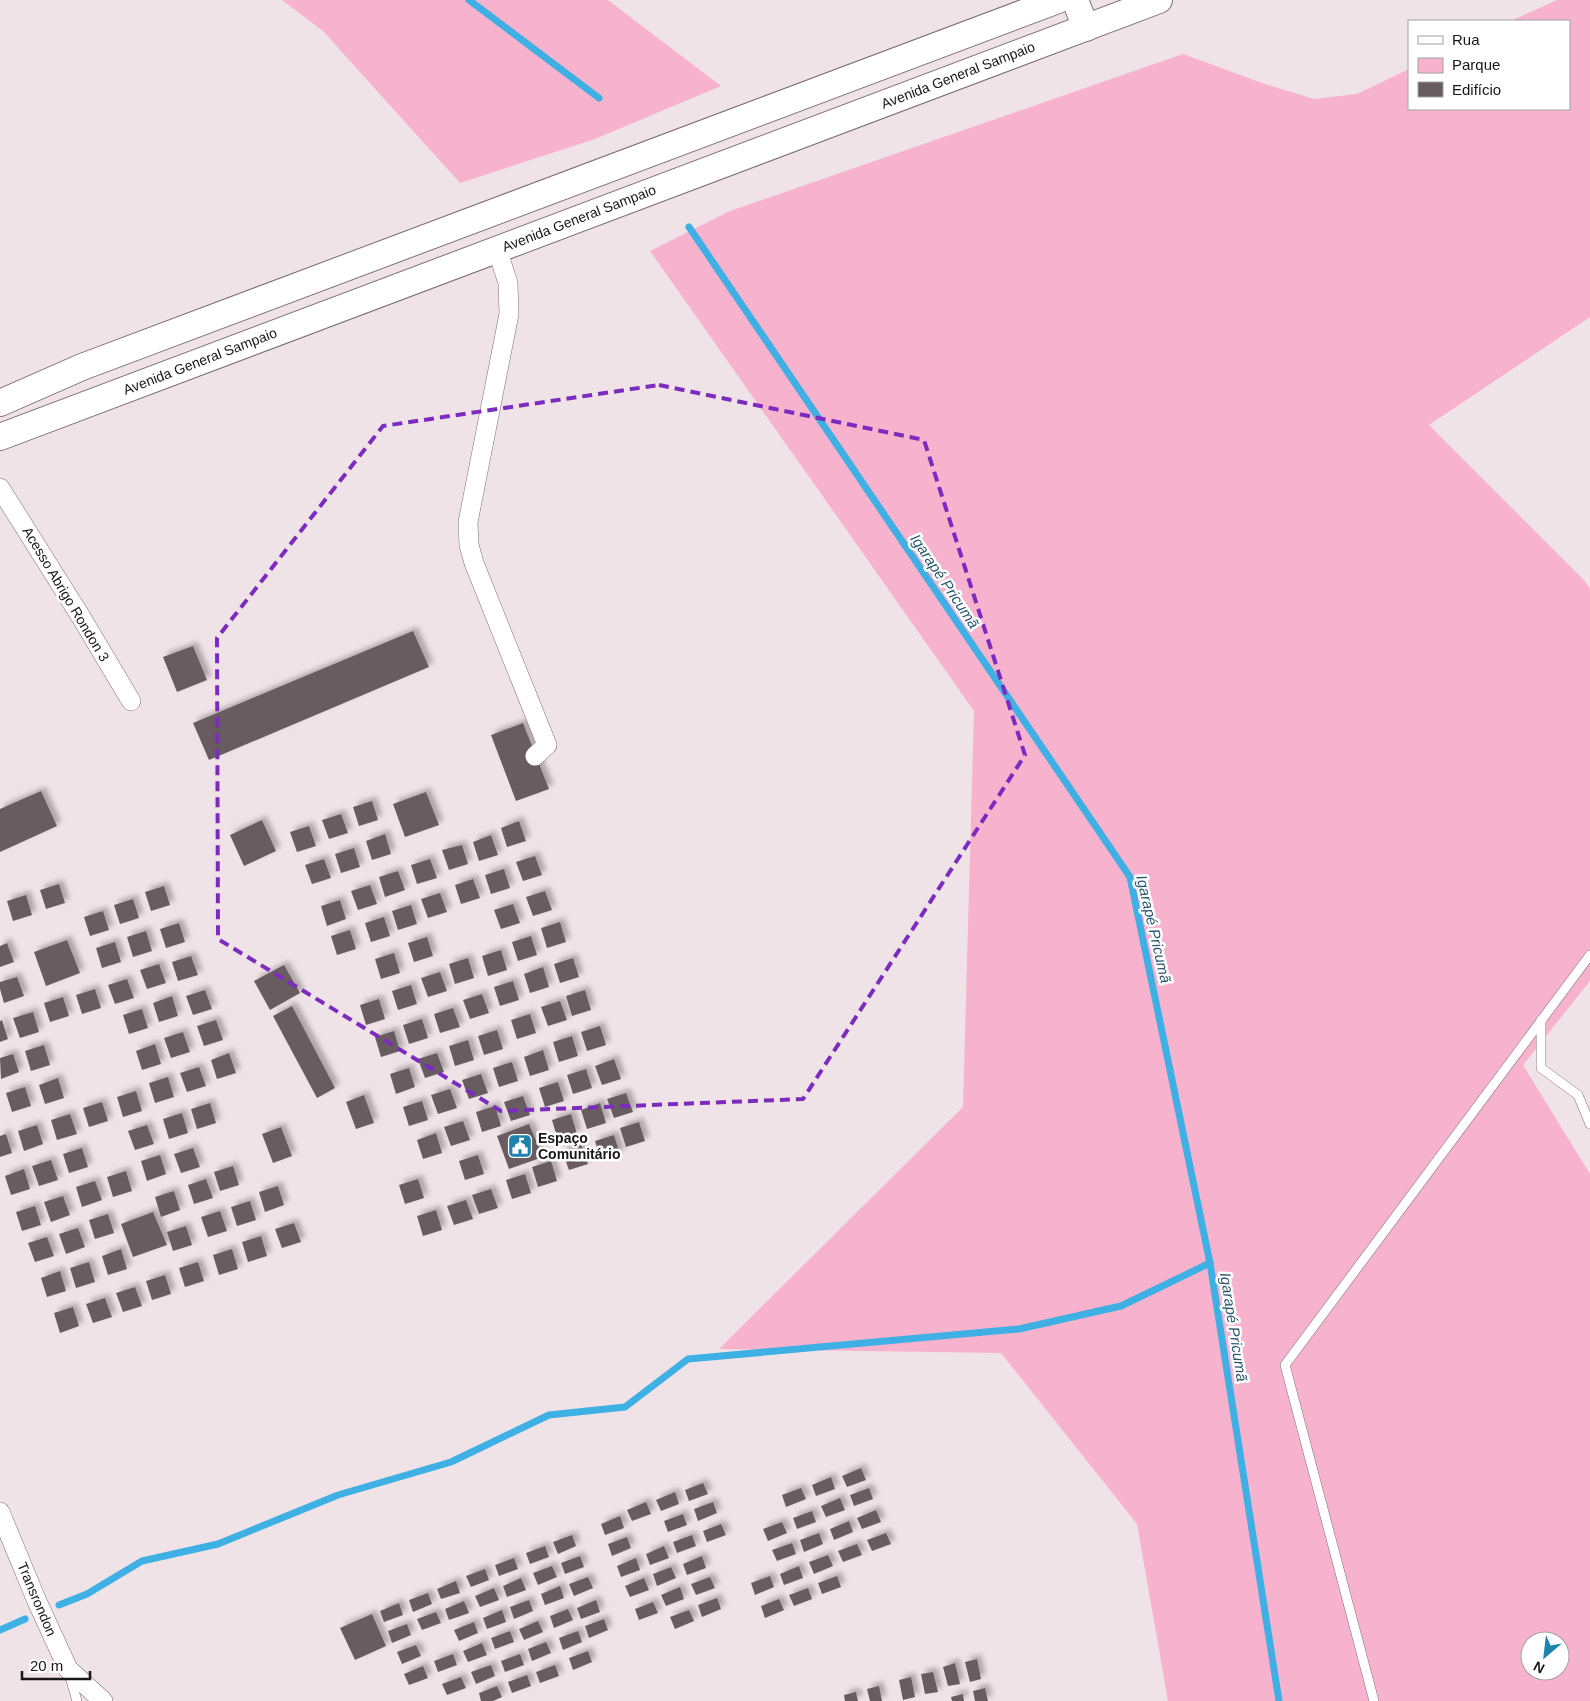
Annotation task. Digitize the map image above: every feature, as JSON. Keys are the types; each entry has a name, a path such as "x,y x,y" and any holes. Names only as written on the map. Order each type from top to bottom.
{"street":[{"path":"0,404 82,367 583,179 1028,5 1058,0"},
{"path":"1075,0 1086,28"},
{"name":"Avenida General Sampaio","path":"0,437 1158,0"},
{"path":"1028,5 1047,42"},
{"path":"583,179 596,212"},
{"path":"497,249 508,283 509,314 468,522 469,545 474,563 547,746 535,756"},
{"path":"82,367 94,402"},
{"name":"Acesso Abrigo Rondon 3","path":"0,488 131,701"},
{"name":"Transrondon","path":"0,1512 68,1669 103,1701"}],"lane":[{"path":"1374,1701 1285,1365 1590,955"},
{"path":"1541,1020 1541,1068 1578,1095 1590,1124"},
{"path":"68,1669 77,1701"}],"highlighted area":[{"path":"659,385 924,440 1025,755 803,1099 501,1111 218,939 217,638 383,426"}],"green space":[{"path":"282,0 608,0 721,86 595,139 460,183 323,31"},
{"path":"1557,0 1590,0 1590,317 1429,425 1584,580 1590,589 1590,981 1523,1065 1590,1174 1590,1701 1168,1701 1137,1524 1001,1353 719,1349 963,1107 974,711 650,251 730,211 1183,54 1265,84 1314,99 1357,94 1408,69 1408,110 1570,110 1570,20 1513,20"}],"building":[{"path":"413,631 429,667 209,760 193,723"},
{"path":"193,646 207,680 177,692 163,657"},
{"path":"523,723 549,789 516,801 491,735"},
{"path":"41,791 57,826 0,852 0,809"},
{"path":"426,792 439,825 405,837 393,804"},
{"path":"372,801 378,820 359,826 353,807"},
{"path":"341,814 348,833 329,839 322,820"},
{"path":"262,820 276,851 244,866 230,835"},
{"path":"519,821 526,841 507,847 501,828"},
{"path":"309,826 316,846 297,852 290,832"},
{"path":"385,834 391,854 372,860 366,841"},
{"path":"491,835 498,855 479,861 473,842"},
{"path":"462,845 468,864 449,870 442,850"},
{"path":"354,848 360,867 341,873 335,854"},
{"path":"535,856 542,875 523,881 516,862"},
{"path":"324,859 331,878 312,884 305,865"},
{"path":"430,859 437,878 417,884 411,865"},
{"path":"504,869 510,888 491,894 485,875"},
{"path":"398,871 405,890 385,897 379,877"},
{"path":"473,879 480,898 461,904 455,885"},
{"path":"59,884 65,903 46,909 40,890"},
{"path":"370,885 377,904 358,910 351,891"},
{"path":"164,886 170,905 151,911 145,892"},
{"path":"545,891 552,910 533,916 526,897"},
{"path":"440,893 447,912 428,918 421,899"},
{"path":"26,895 32,915 13,921 7,901"},
{"path":"133,899 139,918 120,924 114,905"},
{"path":"340,900 346,919 327,926 321,906"},
{"path":"513,904 520,923 501,929 494,910"},
{"path":"411,905 417,924 398,930 392,911"},
{"path":"103,911 109,930 90,936 84,917"},
{"path":"384,917 390,936 371,942 365,923"},
{"path":"560,922 566,942 547,948 541,928"},
{"path":"179,923 185,942 166,948 160,929"},
{"path":"350,930 356,949 337,955 331,936"},
{"path":"146,931 152,951 133,957 127,937"},
{"path":"531,936 537,955 518,961 512,942"},
{"path":"427,937 433,956 414,962 408,943"},
{"path":"67,940 80,973 46,986 34,952"},
{"path":"115,942 121,962 102,968 96,948"},
{"path":"7,943 14,962 0,967 0,946"},
{"path":"501,950 507,970 488,976 482,956"},
{"path":"394,953 400,973 381,979 375,959"},
{"path":"191,956 198,975 178,981 172,962"},
{"path":"468,958 474,978 455,984 449,964"},
{"path":"573,958 579,977 560,983 554,964"},
{"path":"159,964 166,983 147,989 140,970"},
{"path":"284,965 300,993 270,1010 254,981"},
{"path":"543,967 549,987 530,993 524,974"},
{"path":"440,972 447,991 428,997 421,978"},
{"path":"17,977 24,996 4,1003 0,982"},
{"path":"127,979 134,998 115,1004 108,985"},
{"path":"513,981 519,1000 500,1006 494,987"},
{"path":"411,985 417,1004 398,1010 392,991"},
{"path":"95,989 101,1008 82,1014 76,995"},
{"path":"205,990 212,1009 193,1015 186,996"},
{"path":"585,990 591,1010 572,1016 566,996"},
{"path":"482,994 489,1013 470,1019 463,1000"},
{"path":"172,996 178,1016 159,1022 153,1003"},
{"path":"63,997 69,1016 50,1022 44,1003"},
{"path":"379,999 385,1019 366,1025 360,1005"},
{"path":"560,1001 567,1020 548,1026 541,1007"},
{"path":"292,1006 335,1088 317,1098 273,1016"},
{"path":"453,1008 460,1027 440,1033 434,1014"},
{"path":"142,1009 148,1028 129,1034 123,1015"},
{"path":"33,1012 39,1032 20,1038 13,1018"},
{"path":"530,1014 536,1033 517,1039 511,1020"},
{"path":"422,1019 428,1038 409,1044 403,1025"},
{"path":"2,1020 8,1039 0,1042 0,1021"},
{"path":"216,1020 223,1040 204,1046 197,1026"},
{"path":"600,1026 606,1045 587,1051 581,1032"},
{"path":"497,1030 503,1049 484,1055 478,1036"},
{"path":"394,1031 400,1051 381,1057 375,1037"},
{"path":"183,1032 190,1052 171,1058 164,1038"},
{"path":"572,1036 578,1056 559,1062 553,1042"},
{"path":"468,1040 474,1060 455,1066 449,1046"},
{"path":"155,1044 161,1064 142,1070 136,1051"},
{"path":"44,1045 50,1065 31,1071 25,1051"},
{"path":"543,1050 549,1070 530,1076 524,1057"},
{"path":"229,1053 236,1073 217,1079 211,1060"},
{"path":"437,1053 444,1072 425,1078 418,1059"},
{"path":"13,1054 19,1072 1,1079 0,1058"},
{"path":"614,1059 621,1079 602,1085 595,1066"},
{"path":"512,1062 518,1081 499,1087 493,1068"},
{"path":"199,1067 206,1086 187,1092 180,1073"},
{"path":"409,1068 415,1087 396,1094 390,1074"},
{"path":"586,1069 592,1088 573,1094 567,1075"},
{"path":"481,1074 488,1093 469,1099 462,1080"},
{"path":"168,1077 174,1097 155,1103 149,1083"},
{"path":"58,1078 64,1098 45,1104 39,1085"},
{"path":"558,1082 564,1101 545,1107 539,1088"},
{"path":"25,1087 31,1106 12,1112 6,1093"},
{"path":"450,1089 457,1108 438,1114 431,1095"},
{"path":"136,1091 142,1111 123,1117 117,1097"},
{"path":"626,1093 633,1112 614,1118 607,1099"},
{"path":"364,1095 374,1123 356,1129 346,1102"},
{"path":"523,1096 530,1115 511,1121 504,1102"},
{"path":"422,1101 428,1120 409,1126 403,1107"},
{"path":"102,1102 108,1121 89,1127 83,1108"},
{"path":"210,1103 216,1123 197,1129 191,1109"},
{"path":"600,1103 606,1123 587,1129 581,1110"},
{"path":"495,1106 501,1126 482,1132 476,1112"},
{"path":"182,1113 188,1133 169,1139 163,1119"},
{"path":"70,1114 77,1134 57,1140 51,1120"},
{"path":"571,1114 577,1134 558,1140 552,1120"},
{"path":"463,1121 470,1140 451,1146 444,1127"},
{"path":"639,1122 645,1141 626,1147 620,1128"},
{"name":"Espaço Comunitário","path":"529,1124 543,1157 509,1169 497,1136"},
{"path":"37,1125 43,1144 24,1151 18,1131"},
{"path":"147,1125 154,1144 135,1150 128,1131"},
{"path":"281,1127 292,1156 273,1163 262,1134"},
{"path":"436,1133 442,1153 423,1159 417,1140"},
{"path":"6,1134 12,1153 0,1157 0,1136"},
{"path":"614,1135 620,1154 601,1160 595,1141"},
{"path":"581,1145 588,1164 569,1170 562,1151"},
{"path":"82,1148 88,1167 69,1173 63,1154"},
{"path":"193,1148 200,1167 181,1173 174,1154"},
{"path":"160,1155 166,1174 147,1181 141,1161"},
{"path":"478,1155 484,1174 465,1180 459,1161"},
{"path":"51,1160 58,1180 39,1186 32,1166"},
{"path":"551,1161 557,1181 538,1187 532,1167"},
{"path":"233,1166 239,1185 220,1191 214,1172"},
{"path":"24,1169 30,1189 11,1195 5,1176"},
{"path":"126,1171 132,1191 113,1197 107,1177"},
{"path":"525,1174 531,1193 512,1199 506,1180"},
{"path":"206,1179 213,1198 194,1204 188,1185"},
{"path":"418,1179 424,1198 405,1204 399,1185"},
{"path":"95,1181 102,1200 82,1207 76,1187"},
{"path":"278,1186 284,1205 265,1212 259,1192"},
{"path":"491,1189 498,1208 479,1214 472,1195"},
{"path":"174,1191 180,1210 161,1217 155,1197"},
{"path":"63,1196 70,1215 51,1222 44,1202"},
{"path":"466,1200 473,1219 454,1225 447,1206"},
{"path":"250,1201 256,1220 237,1226 231,1207"},
{"path":"35,1206 41,1225 22,1231 16,1212"},
{"path":"436,1210 442,1230 423,1236 417,1216"},
{"path":"220,1211 227,1231 208,1237 201,1217"},
{"path":"153,1212 167,1245 133,1257 121,1224"},
{"path":"108,1214 114,1233 95,1239 89,1220"},
{"path":"294,1223 301,1242 282,1248 275,1229"},
{"path":"186,1226 192,1245 173,1251 167,1232"},
{"path":"78,1228 85,1247 66,1254 59,1234"},
{"path":"261,1236 267,1256 248,1262 242,1242"},
{"path":"47,1237 54,1256 35,1262 28,1243"},
{"path":"121,1249 127,1269 108,1275 102,1256"},
{"path":"232,1249 238,1269 219,1275 213,1255"},
{"path":"89,1262 95,1282 76,1288 70,1268"},
{"path":"198,1262 204,1281 185,1287 179,1268"},
{"path":"60,1271 66,1291 47,1297 41,1278"},
{"path":"165,1275 171,1294 152,1300 146,1281"},
{"path":"135,1287 142,1306 123,1312 116,1293"},
{"path":"105,1298 112,1317 93,1323 86,1304"},
{"path":"73,1307 79,1326 60,1333 54,1313"},
{"path":"861,1468 866,1480 847,1487 842,1476"},
{"path":"831,1477 835,1489 816,1496 812,1485"},
{"path":"703,1483 708,1494 689,1501 685,1490"},
{"path":"801,1488 806,1499 786,1507 782,1495"},
{"path":"869,1488 873,1499 854,1506 850,1495"},
{"path":"675,1492 679,1504 661,1511 656,1500"},
{"path":"840,1498 845,1510 826,1517 821,1506"},
{"path":"646,1502 651,1514 632,1521 627,1510"},
{"path":"713,1502 717,1513 698,1521 694,1509"},
{"path":"876,1510 881,1522 862,1529 857,1518"},
{"path":"812,1511 816,1522 797,1529 793,1518"},
{"path":"683,1514 687,1525 668,1532 664,1521"},
{"path":"620,1516 624,1528 605,1535 601,1524"},
{"path":"849,1521 853,1532 834,1540 830,1529"},
{"path":"782,1522 787,1533 768,1541 763,1529"},
{"path":"721,1524 726,1535 707,1542 703,1531"},
{"path":"819,1533 823,1544 804,1552 800,1540"},
{"path":"886,1533 891,1544 872,1551 867,1540"},
{"path":"572,1535 576,1546 558,1554 553,1542"},
{"path":"692,1535 696,1546 677,1553 673,1542"},
{"path":"627,1537 631,1548 612,1556 608,1544"},
{"path":"792,1543 796,1554 777,1561 772,1550"},
{"path":"857,1544 862,1555 843,1562 838,1551"},
{"path":"545,1546 549,1557 530,1564 526,1553"},
{"path":"664,1546 669,1558 650,1565 646,1554"},
{"path":"828,1555 833,1566 814,1574 809,1562"},
{"path":"580,1556 584,1567 565,1574 561,1563"},
{"path":"702,1556 706,1568 687,1575 683,1564"},
{"path":"514,1558 518,1569 499,1576 495,1565"},
{"path":"636,1558 640,1570 621,1577 617,1566"},
{"path":"552,1566 557,1577 538,1585 533,1573"},
{"path":"799,1566 803,1578 784,1585 780,1574"},
{"path":"671,1567 676,1578 657,1586 653,1574"},
{"path":"485,1569 489,1580 471,1587 466,1576"},
{"path":"770,1576 774,1587 755,1595 751,1583"},
{"path":"837,1576 841,1587 822,1594 818,1583"},
{"path":"588,1577 593,1588 574,1596 569,1584"},
{"path":"710,1577 715,1588 696,1595 691,1584"},
{"path":"521,1578 526,1590 507,1597 503,1586"},
{"path":"644,1578 649,1590 630,1597 625,1586"},
{"path":"456,1581 460,1593 441,1599 437,1589"},
{"path":"560,1586 564,1598 545,1605 541,1594"},
{"path":"680,1587 684,1599 666,1606 661,1595"},
{"path":"494,1588 499,1600 480,1607 475,1596"},
{"path":"808,1588 812,1599 794,1606 789,1595"},
{"path":"428,1593 432,1604 413,1612 409,1600"},
{"path":"717,1598 721,1609 702,1617 698,1605"},
{"path":"779,1599 784,1610 765,1618 761,1606"},
{"path":"529,1600 533,1611 514,1619 510,1607"},
{"path":"596,1600 600,1612 581,1619 577,1608"},
{"path":"464,1601 469,1613 449,1620 445,1609"},
{"path":"653,1602 658,1613 639,1620 635,1609"},
{"path":"399,1603 403,1615 384,1622 380,1611"},
{"path":"568,1609 573,1620 554,1628 550,1616"},
{"path":"502,1610 506,1622 487,1629 483,1618"},
{"path":"689,1610 694,1621 675,1629 670,1617"},
{"path":"436,1612 441,1623 422,1630 417,1619"},
{"path":"372,1614 386,1646 355,1660 340,1628"},
{"path":"604,1619 608,1630 589,1638 585,1626"},
{"path":"538,1621 543,1632 524,1640 519,1629"},
{"path":"474,1622 478,1633 459,1641 454,1630"},
{"path":"407,1624 411,1635 392,1643 388,1631"},
{"path":"510,1631 514,1642 495,1649 491,1638"},
{"path":"578,1631 582,1642 563,1650 559,1638"},
{"path":"546,1642 551,1653 532,1661 528,1649"},
{"path":"482,1643 487,1655 468,1662 463,1651"},
{"path":"416,1645 421,1656 402,1664 397,1652"},
{"path":"588,1651 592,1662 573,1670 569,1658"},
{"path":"453,1654 457,1665 438,1672 434,1661"},
{"path":"520,1654 524,1665 505,1672 501,1661"},
{"path":"977,1659 981,1679 970,1682 965,1662"},
{"path":"955,1663 960,1684 948,1686 943,1667"},
{"path":"491,1665 495,1676 476,1684 471,1672"},
{"path":"555,1665 559,1676 540,1683 536,1672"},
{"path":"423,1666 428,1678 409,1685 404,1674"},
{"path":"933,1672 938,1692 925,1694 921,1674"},
{"path":"527,1675 531,1686 512,1693 508,1682"},
{"path":"461,1677 466,1688 447,1695 442,1684"},
{"path":"911,1677 915,1697 903,1700 899,1680"},
{"path":"497,1686 502,1697 493,1701 481,1701 479,1693"},
{"path":"879,1686 882,1701 870,1701 867,1689"},
{"path":"985,1688 988,1701 975,1701 973,1691"},
{"path":"856,1692 858,1701 845,1701 844,1695"},
{"path":"963,1694 964,1701 952,1701 951,1697"}],"waterway":[{"name":"Igarapé Pricumã","path":"469,0 599,98"},
{"name":"Igarapé Pricumã","path":"689,227 1130,877 1210,1263 1279,1701"},
{"path":"59,1605 87,1594 142,1561 218,1544 338,1495 451,1462 549,1415 625,1407 688,1359 1019,1329 1121,1306 1210,1263"},
{"path":"0,1630 25,1619"}],"place":[{"name":"Espaço Comunitário","path":"520,1146"}]}
